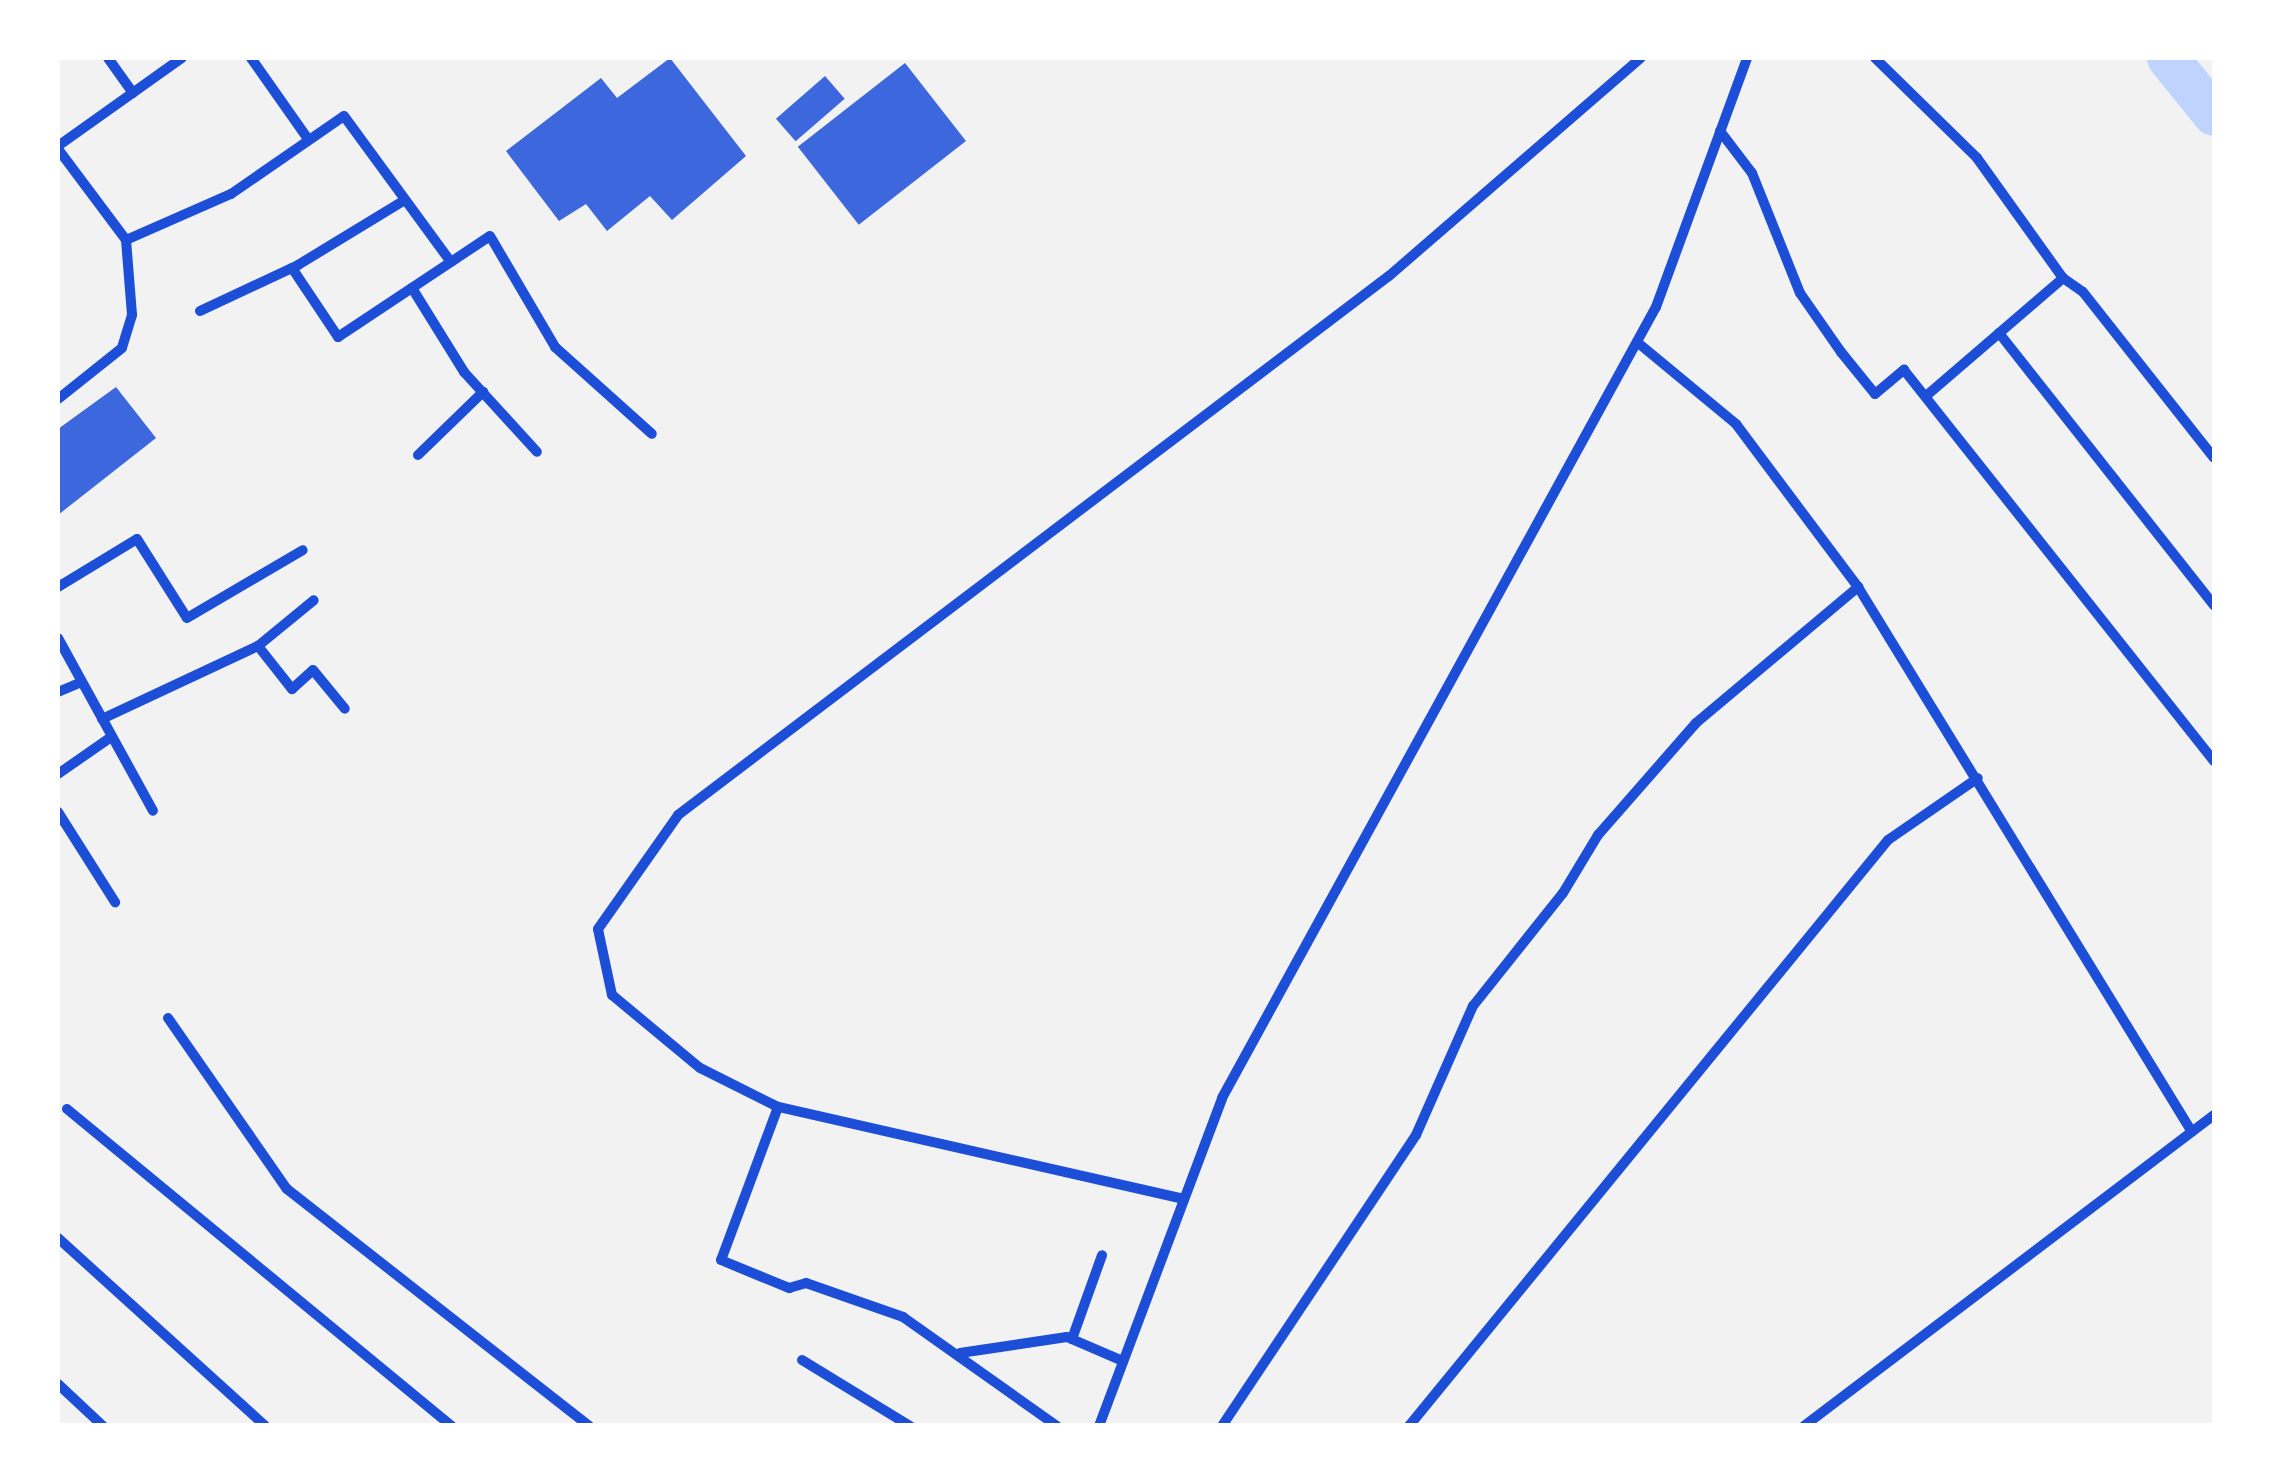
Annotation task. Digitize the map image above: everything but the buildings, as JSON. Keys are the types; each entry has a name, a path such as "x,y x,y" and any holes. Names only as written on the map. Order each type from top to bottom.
{"street":[{"path":"108,58 133,92"},
{"path":"58,399 122,348 132,315 126,240 58,147 182,58"},
{"path":"251,58 308,139"},
{"path":"1184,1199 778,1108 700,1068 612,995 598,929 678,815 1313,336 1641,58"},
{"path":"1099,1426 1222,1098 1637,342 1746,58"},
{"path":"1875,58 1977,158 2063,278 2083,292 2214,458"},
{"path":"126,240 231,194 344,116 450,262"},
{"path":"1720,130 1752,173 1800,292 1841,352 1875,394 1904,370 2214,761"},
{"path":"200,311 292,268 405,200"},
{"path":"292,268 338,338 490,236 556,347 652,434"},
{"path":"1926,396 2063,278"},
{"path":"412,288 482,392 537,452"},
{"path":"1999,334 2214,605"},
{"path":"1637,342 1736,424 1858,587 2192,1132"},
{"path":"418,455 482,392"},
{"path":"59,584 138,540 188,618 303,550"},
{"path":"1222,1426 1416,1134 1473,1006 1563,893 1598,835 1696,723 1858,587"},
{"path":"102,719 258,646 314,600"},
{"path":"58,638 153,811"},
{"path":"258,646 292,689 314,670 345,708"},
{"path":"58,692 81,682"},
{"path":"58,774 112,737"},
{"path":"1408,1426 1888,840 1978,778"},
{"path":"58,812 116,902"},
{"path":"168,1018 287,1189 589,1426"},
{"path":"778,1108 721,1260 789,1288 806,1283 903,1317 960,1352 1057,1426"},
{"path":"67,1109 452,1426"},
{"path":"1804,1426 2214,1115"},
{"path":"58,1238 265,1426"},
{"path":"1072,1339 1102,1255"},
{"path":"960,1352 1072,1339 1124,1361"},
{"path":"802,1360 910,1426"},
{"path":"58,1384 102,1426"}],"waterway":[{"path":"2168,58 2214,115"}]}
